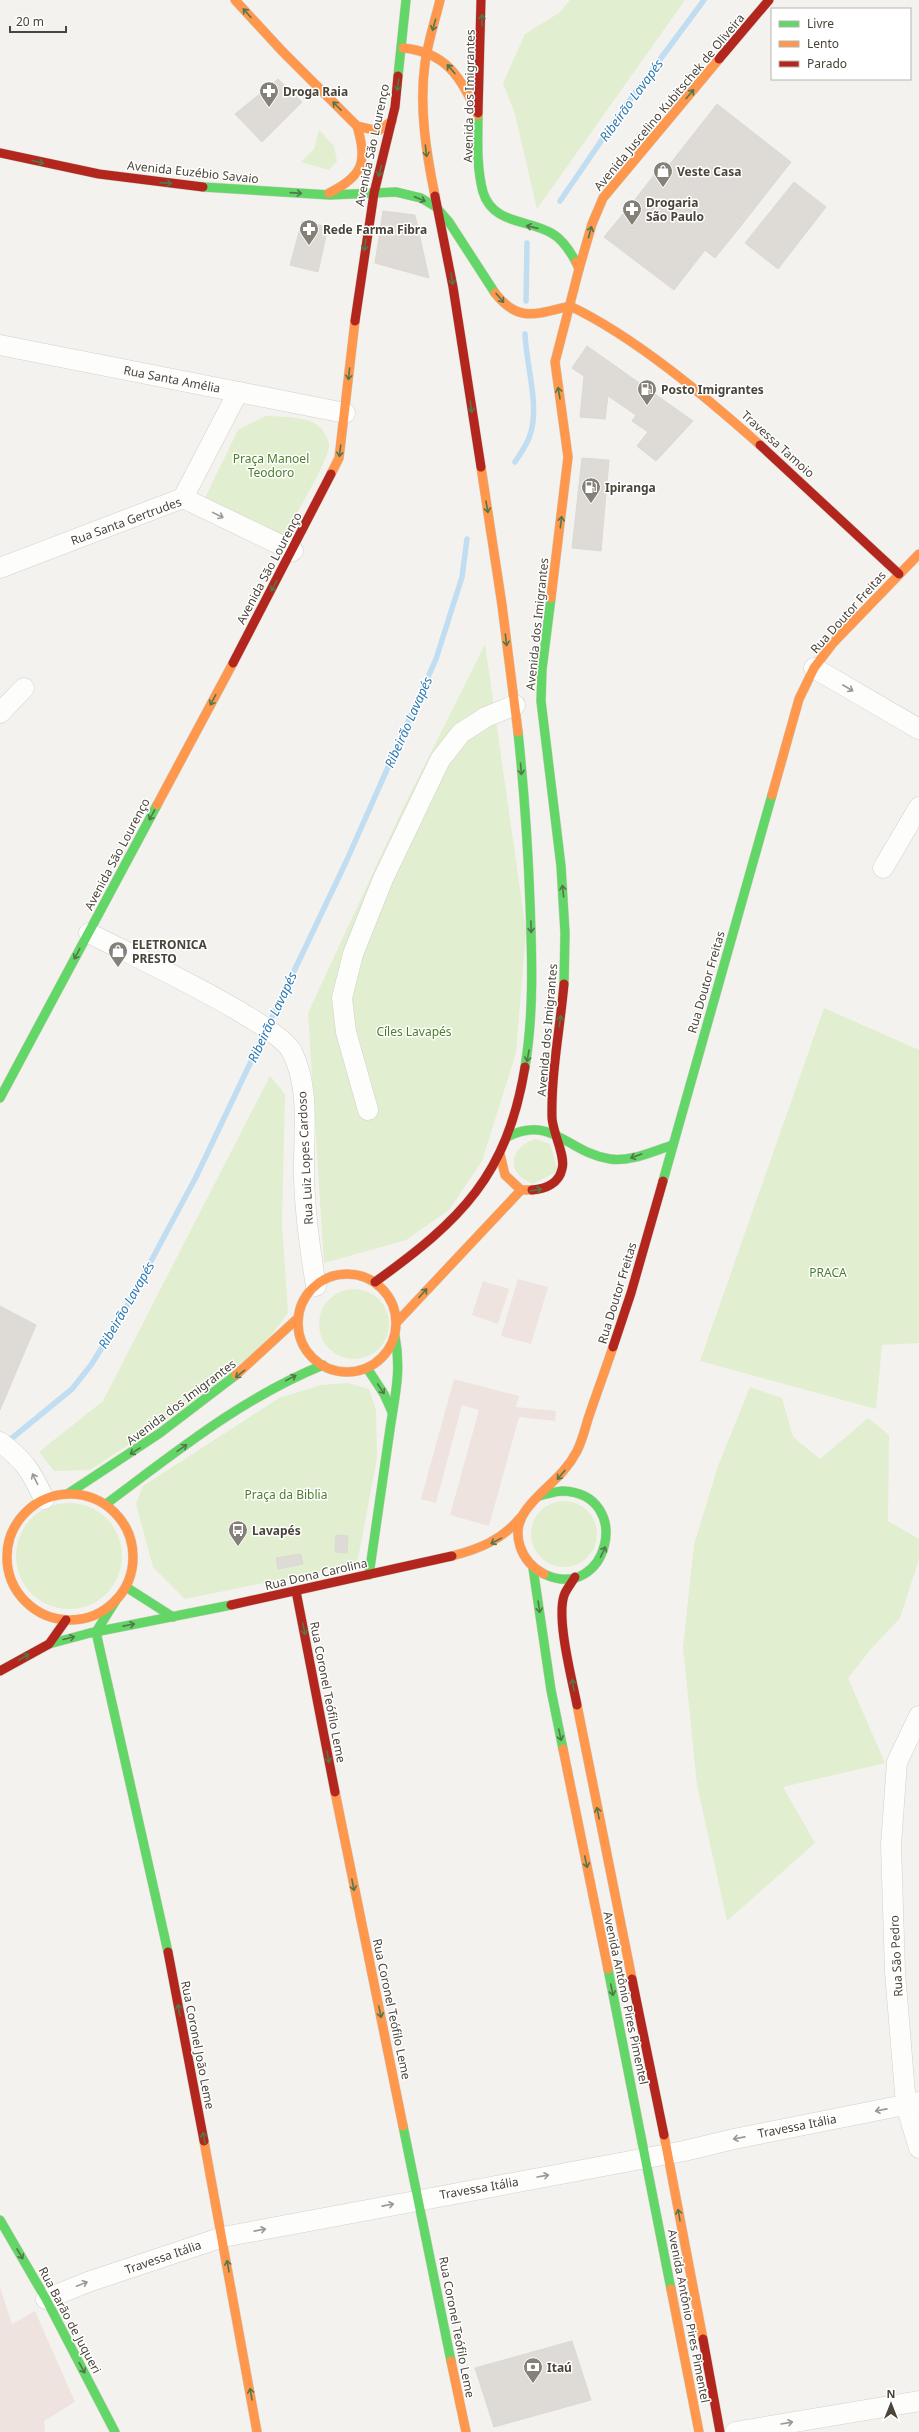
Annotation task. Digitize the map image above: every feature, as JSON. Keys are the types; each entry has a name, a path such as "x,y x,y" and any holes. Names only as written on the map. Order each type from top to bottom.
{"main road":[{"path":"235,0 282,51 357,126 363,151 361,168 350,182 324,196"},
{"name":"Avenida São Lourenço","path":"0,1098 293,551 339,458 360,279 365,208 374,193 392,121 403,48 406,0"},
{"name":"Avenida dos Imigrantes","path":"375,1282 435,1239 459,1217 484,1183 508,1137 517,1105 531,1038 533,985 530,864 516,705 450,270 428,164 423,112 423,76 427,50 440,0"},
{"name":"Avenida dos Imigrantes","path":"482,0 482,39 478,115 480,172 484,196 491,207 510,220 552,233 564,243 579,269 555,362 568,457 542,668 541,701 564,901 565,965 563,1002 552,1087 554,1135 560,1148 563,1162 560,1174 550,1186 536,1191 521,1190"},
{"name":"Avenida Juscelino Kubitschek de Oliveira","path":"579,269 592,224 603,198 769,0"},
{"path":"403,48 427,50 437,55 454,71 470,97 478,115"},
{"path":"357,126 378,131 392,121"},
{"name":"Avenida Euzébio Savaio","path":"0,153 44,164 157,183 324,196 374,193 408,195 422,199 437,208"},
{"name":"Avenida Euzébio Savaio","path":"337,195 365,208"},
{"path":"437,208 469,249 496,294 516,313 540,315 570,306"},
{"name":"Travessa Tamoio","path":"570,306 593,316 697,390 764,446 899,574"},
{"name":"Rua Doutor Freitas","path":"538,1496 566,1469 578,1450 631,1294 799,699 814,668 833,643 919,554"},
{"path":"508,1137 518,1130 530,1127 542,1129 594,1156 610,1159 626,1159 673,1145"},
{"path":"397,1322 521,1190 508,1182 500,1169 500,1154"},
{"name":"Avenida dos Imigrantes","path":"345,1274 360,1276 375,1282 386,1293 394,1306 397,1322 395,1336 389,1349 379,1360 367,1368 352,1372 337,1371 323,1365 312,1357 305,1347 299,1332 298,1318 304,1300 316,1286 329,1278 345,1274"},
{"name":"Avenida dos Imigrantes","path":"0,1545 8,1539 22,1515 44,1499 69,1493 149,1443 242,1372 298,1318"},
{"path":"369,1575 392,1412 398,1393 401,1369 395,1336"},
{"path":"106,1504 147,1473 262,1393 299,1374 323,1365"},
{"path":"367,1368 384,1394 392,1412"},
{"name":"Rua Doutor Freitas","path":"577,1472 578,1450"},
{"path":"582,1484 591,1500 602,1512 608,1528 607,1544 598,1563 586,1573 575,1577 553,1579 533,1568 523,1556 517,1534 520,1518 525,1509 538,1496 553,1491 569,1490 591,1500"},
{"name":"Avenida dos Imigrantes","path":"8,1539 6,1555 8,1572 17,1591 36,1610 50,1617 69,1620 98,1614 116,1600 126,1587 132,1569 133,1551 129,1533 119,1517 106,1504 88,1496 69,1493"},
{"name":"Rua Dona Carolina","path":"0,1671 49,1644 93,1632 296,1591 464,1553 488,1545 507,1535 520,1518"},
{"name":"Rua Dona Carolina","path":"464,1553 491,1553"},
{"path":"511,1554 523,1556"},
{"name":"Avenida Antônio Pires Pimentel","path":"533,1568 551,1690 646,2157 699,2432"},
{"name":"Avenida Antônio Pires Pimentel","path":"575,1577 565,1593 562,1607 566,1647 606,1855 668,2153 720,2432"},
{"path":"126,1587 173,1617"},
{"name":"Rua Coronel Teófilo Leme","path":"296,1591 364,1936 420,2199 466,2432"},
{"path":"69,1620 93,1632 116,1600"},
{"name":"Rua Dona Carolina","path":"49,1644 69,1620"},
{"name":"Rua Coronel João Leme","path":"93,1632 164,1933 223,2237 257,2432"},
{"name":"Rua Barão de Juqueri","path":"0,2220 46,2299 115,2432"}],"street":[{"name":"Rua Santa Amélia","path":"0,345 345,413"},
{"path":"183,498 238,392"},
{"name":"Rua Santa Gertrudes","path":"0,568 183,498 293,551"},
{"path":"814,668 919,729"},
{"path":"0,713 24,688"},
{"path":"368,1110 346,1032 342,998 352,954 383,879 440,760 461,733 486,716 516,705"},
{"path":"883,868 919,807"},
{"name":"Rua Luiz Lopes Cardoso","path":"89,933 258,1022 284,1042 291,1050 300,1071 305,1120 305,1193 316,1286"},
{"path":"0,1442 24,1461 44,1499"},
{"name":"Rua São Pedro","path":"919,1716 897,1762 891,1845 895,1972 919,2148"},
{"name":"Travessa Itália","path":"46,2299 88,2282 223,2237 668,2153 912,2104"},
{"path":"735,2432 919,2401"}],"shaded area":[{"path":"518,1279 548,1287 531,1344 501,1336"},
{"path":"483,1281 509,1289 498,1324 472,1315"},
{"path":"454,1379 519,1396 516,1407 556,1411 555,1421 519,1417 489,1526 450,1515 479,1410 462,1405 436,1503 421,1499"},
{"path":"0,2287 12,2324 35,2311 75,2402 44,2421 45,2432 0,2432"}],"green space":[{"path":"570,0 685,0 537,209 515,114 503,83 525,34 559,13"},
{"path":"319,130 334,146 337,161 329,170 301,162 314,149"},
{"name":"Praça Manoel Teodoro","path":"266,416 296,418 314,423 324,432 329,445 328,452 317,477 281,541 202,504 238,430"},
{"name":"Cíles Lavapés","path":"485,644 526,931 516,1053 482,1161 449,1210 406,1240 324,1263 308,1013 403,808"},
{"name":"PRACA","path":"824,1008 919,1050 919,1343 882,1345 876,1409 700,1361"},
{"path":"270,1076 285,1094 282,1225 288,1313 248,1366 90,1470 54,1471 39,1452 103,1401"},
{"path":"536,1139 550,1144 558,1171 533,1184 520,1176 515,1169 514,1158 520,1148"},
{"path":"347,1289 361,1289 374,1295 383,1304 387,1310 389,1324 387,1338 379,1349 368,1357 361,1359 347,1359 340,1357 329,1349 321,1338 319,1331 319,1317 321,1310 329,1299 340,1291"},
{"name":"Praça da Biblia","path":"347,1383 369,1389 376,1410 377,1458 357,1564 185,1599 153,1567 136,1504 143,1486 279,1398 321,1385"},
{"path":"750,1387 782,1398 793,1437 820,1459 868,1418 889,1435 888,1521 919,1539 919,1559 900,1618 871,1649 848,1678 885,1763 783,1787 815,1843 727,1921 697,1785 683,1647 694,1545 718,1466"},
{"path":"564,1501 577,1503 592,1516 595,1521 597,1534 595,1547 582,1562 577,1565 564,1567 551,1565 536,1552 533,1547 531,1534 533,1521 546,1506 551,1503"},
{"path":"69,1503 89,1507 106,1519 118,1536 122,1556 118,1576 106,1593 89,1605 69,1609 49,1605 32,1593 20,1576 16,1556 20,1536 32,1519 49,1507"}],"building":[{"name":"Droga Raia","path":"278,79 302,102 262,142 235,114"},
{"path":"717,104 791,162 744,222 670,164"},
{"path":"665,161 744,222 715,258 637,197"},
{"path":"794,182 826,207 778,269 745,243"},
{"path":"637,197 705,250 674,290 604,237"},
{"path":"383,211 415,215 429,278 375,263"},
{"name":"Rede Farma Fibra","path":"302,221 328,227 318,272 290,265"},
{"name":"Posto Imigrantes","path":"587,346 693,421 656,461 637,446 648,432 632,421 636,415 608,396 605,419 580,417 584,376 572,368"},
{"name":"Ipiranga","path":"582,458 609,460 601,551 572,548"},
{"path":"0,1306 36,1325 0,1410"},
{"path":"336,1535 348,1536 347,1553 335,1552"},
{"path":"301,1554 303,1564 278,1569 276,1558"},
{"name":"Itaú","path":"572,2341 591,2400 494,2427 475,2368"}],"waterway":[{"name":"Ribeirão Lavapés","path":"560,201 621,112 704,0"},
{"name":"Ribeirão Lavapés","path":"526,301 527,243"},
{"name":"Ribeirão Lavapés","path":"515,462 529,438 534,414 525,334"},
{"name":"Ribeirão Lavapés","path":"6,1443 72,1389 91,1365 120,1319 196,1177 346,862 436,659 462,577 467,539"}],"traffic: fast":[{"path":"398,76 406,0"},
{"path":"478,113 479,172 483,192 488,203 503,216 544,229 553,234 566,246 576,262"},
{"path":"203,187 330,195 396,192 421,198 436,207 449,222 495,293"},
{"path":"551,598 542,669 541,701 561,866 565,933 564,984"},
{"path":"518,732 527,839 532,985 530,1026 525,1067"},
{"path":"663,1181 772,795"},
{"path":"0,1098 157,805"},
{"path":"507,1137 523,1131 536,1130 548,1132 595,1155 618,1160 642,1155 673,1145"},
{"path":"369,1575 396,1386 398,1362 395,1336"},
{"path":"106,1504 210,1427 265,1393 293,1378 323,1365"},
{"path":"367,1368 384,1394 392,1412"},
{"path":"69,1493 160,1433 236,1375"},
{"path":"539,1496 563,1491 585,1497 599,1509 606,1526 604,1545 597,1562 584,1574 566,1579 544,1574"},
{"path":"533,1568 551,1690 563,1749"},
{"path":"126,1587 173,1617"},
{"path":"116,1600 96,1632 168,1952"},
{"path":"49,1644 90,1633 231,1605"},
{"path":"608,1969 671,2289"},
{"path":"403,2126 451,2361"},
{"path":"0,2220 46,2299 115,2432"}],"traffic: slow":[{"path":"235,0 282,51 357,126 378,131 392,121"},
{"path":"435,196 424,130 423,80 426,55 440,0"},
{"path":"403,48 431,55 442,61 451,69 465,89 478,115"},
{"path":"579,269 592,224 603,198 719,59"},
{"path":"329,193 349,180 356,174 360,167 362,149 357,126"},
{"path":"551,598 568,457 555,362 579,269 576,262"},
{"path":"495,293 512,309 520,312 529,314 548,312 570,306 595,319 620,334 669,369 717,407 760,445"},
{"path":"331,474 339,458 355,321"},
{"path":"481,467 502,605 518,732"},
{"path":"772,795 799,699 814,668 833,643 919,554"},
{"path":"157,805 233,663"},
{"path":"500,1154 505,1175 521,1190"},
{"path":"397,1322 521,1190 532,1190"},
{"path":"347,1274 366,1278 381,1289 392,1304 396,1323 392,1342 381,1357 366,1368 347,1372 328,1368 313,1357 302,1342 298,1323 302,1304 313,1289 328,1278 347,1274"},
{"path":"236,1375 298,1318"},
{"path":"544,1574 536,1569 524,1555 520,1546 518,1528 521,1519 532,1502 559,1476 577,1451 613,1347"},
{"path":"76,1494 100,1501 115,1512 126,1527 132,1545 133,1557 132,1569 126,1587 115,1602 100,1613 82,1619 64,1620 40,1613 25,1602 14,1587 8,1569 7,1551 14,1527 25,1512 40,1501 58,1495 76,1494"},
{"path":"452,1556 481,1547 498,1538 513,1526 520,1518"},
{"path":"577,1705 632,1979"},
{"path":"563,1749 608,1969"},
{"path":"335,1792 403,2126"},
{"path":"664,2135 703,2339"},
{"path":"204,2141 257,2432"},
{"path":"671,2289 699,2432"},
{"path":"451,2361 466,2432"}],"traffic: jam":[{"path":"478,113 481,0"},
{"path":"719,59 769,0"},
{"path":"355,321 374,193 395,107 398,76"},
{"path":"0,153 99,174 203,187"},
{"path":"435,196 453,287 481,467"},
{"path":"760,445 899,574"},
{"path":"233,663 331,474"},
{"path":"532,1190 547,1187 555,1182 560,1174 563,1164 561,1151 553,1124 552,1101 554,1068 564,984"},
{"path":"375,1282 432,1238 456,1215 476,1192 492,1167 506,1138 517,1105 525,1067"},
{"path":"613,1347 631,1293 663,1181"},
{"path":"231,1605 452,1556"},
{"path":"575,1577 565,1593 562,1603 562,1616 565,1648 577,1705"},
{"path":"296,1591 335,1792"},
{"path":"0,1671 49,1644 66,1620"},
{"path":"168,1952 204,2141"},
{"path":"632,1979 664,2135"},
{"path":"703,2339 720,2432"}],"place":[{"name":"Droga Raia","path":"269,108"},
{"name":"Veste Casa","path":"663,188"},
{"name":"Drogaria São Paulo","path":"632,226"},
{"name":"Rede Farma Fibra","path":"309,246"},
{"name":"Posto Imigrantes","path":"647,406"},
{"name":"Ipiranga","path":"591,504"},
{"name":"ELETRONICA PRESTO","path":"118,968"},
{"name":"Lavapés","path":"238,1547"},
{"name":"Itaú","path":"533,2384"}]}
